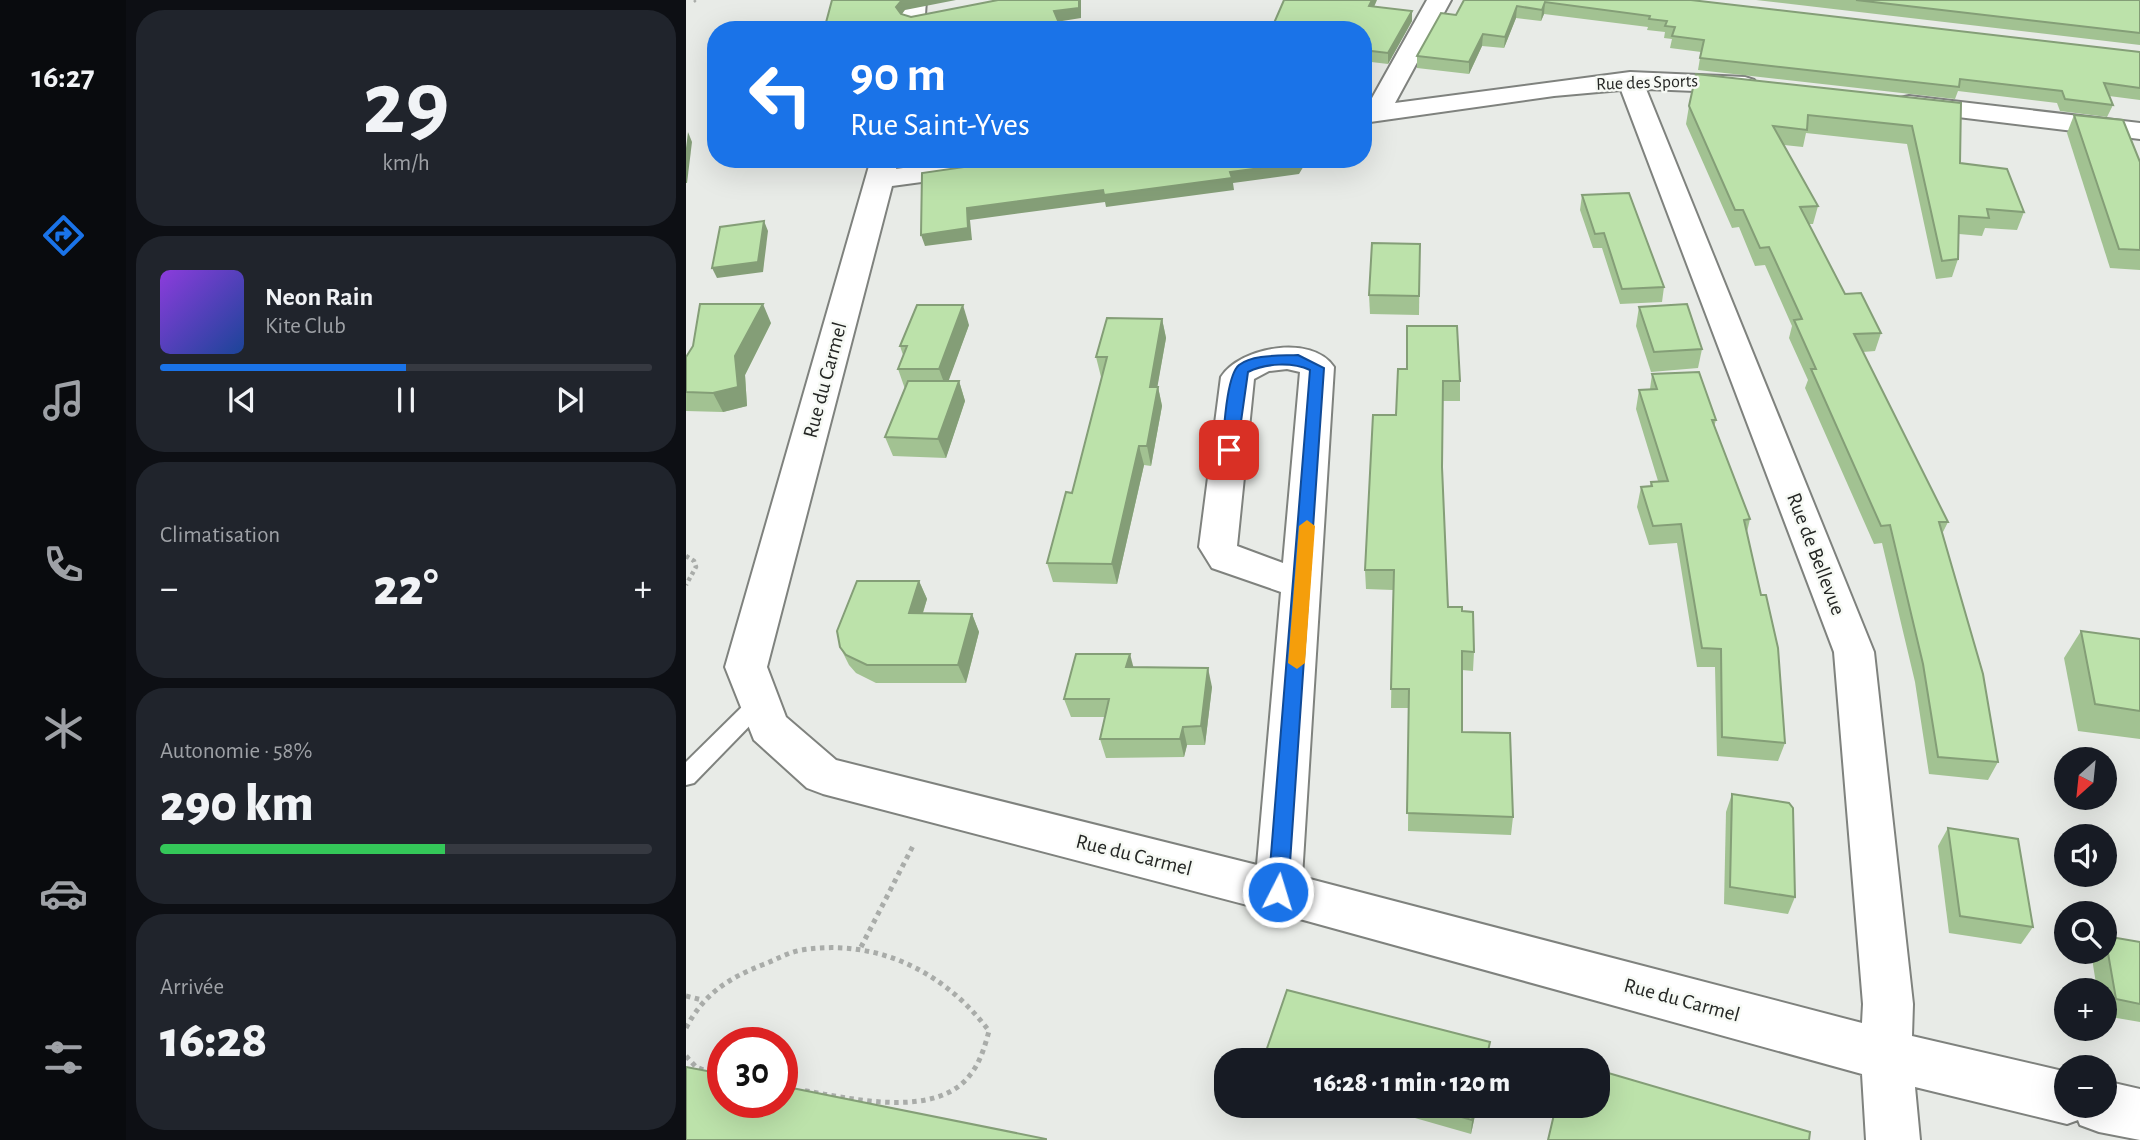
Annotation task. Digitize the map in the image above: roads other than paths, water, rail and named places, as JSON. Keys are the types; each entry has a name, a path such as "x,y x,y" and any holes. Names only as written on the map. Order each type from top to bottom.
{"street":[{"path":"1372,111 1439,0"},
{"path":"913,16 940,13"},
{"name":"Rue des Sports","path":"1372,114 1630,80 1710,80 1764,87"},
{"name":"Rue de Bellevue","path":"1630,80 1854,652 1888,1004 1886,1055 1893,1140"},
{"path":"1888,101 2140,131"},
{"name":"Rue du Carmel","path":"883,169 746,667 769,729 823,775 1278,892 1886,1055 2054,1095"},
{"path":"1278,892 1303,585 1317,368 1298,359 1253,364 1243,369 1238,377 1218,547 1225,558 1303,585"},
{"path":"2117,1110 2140,1116"}],"lane":[{"path":"686,776 759,703"}]}
